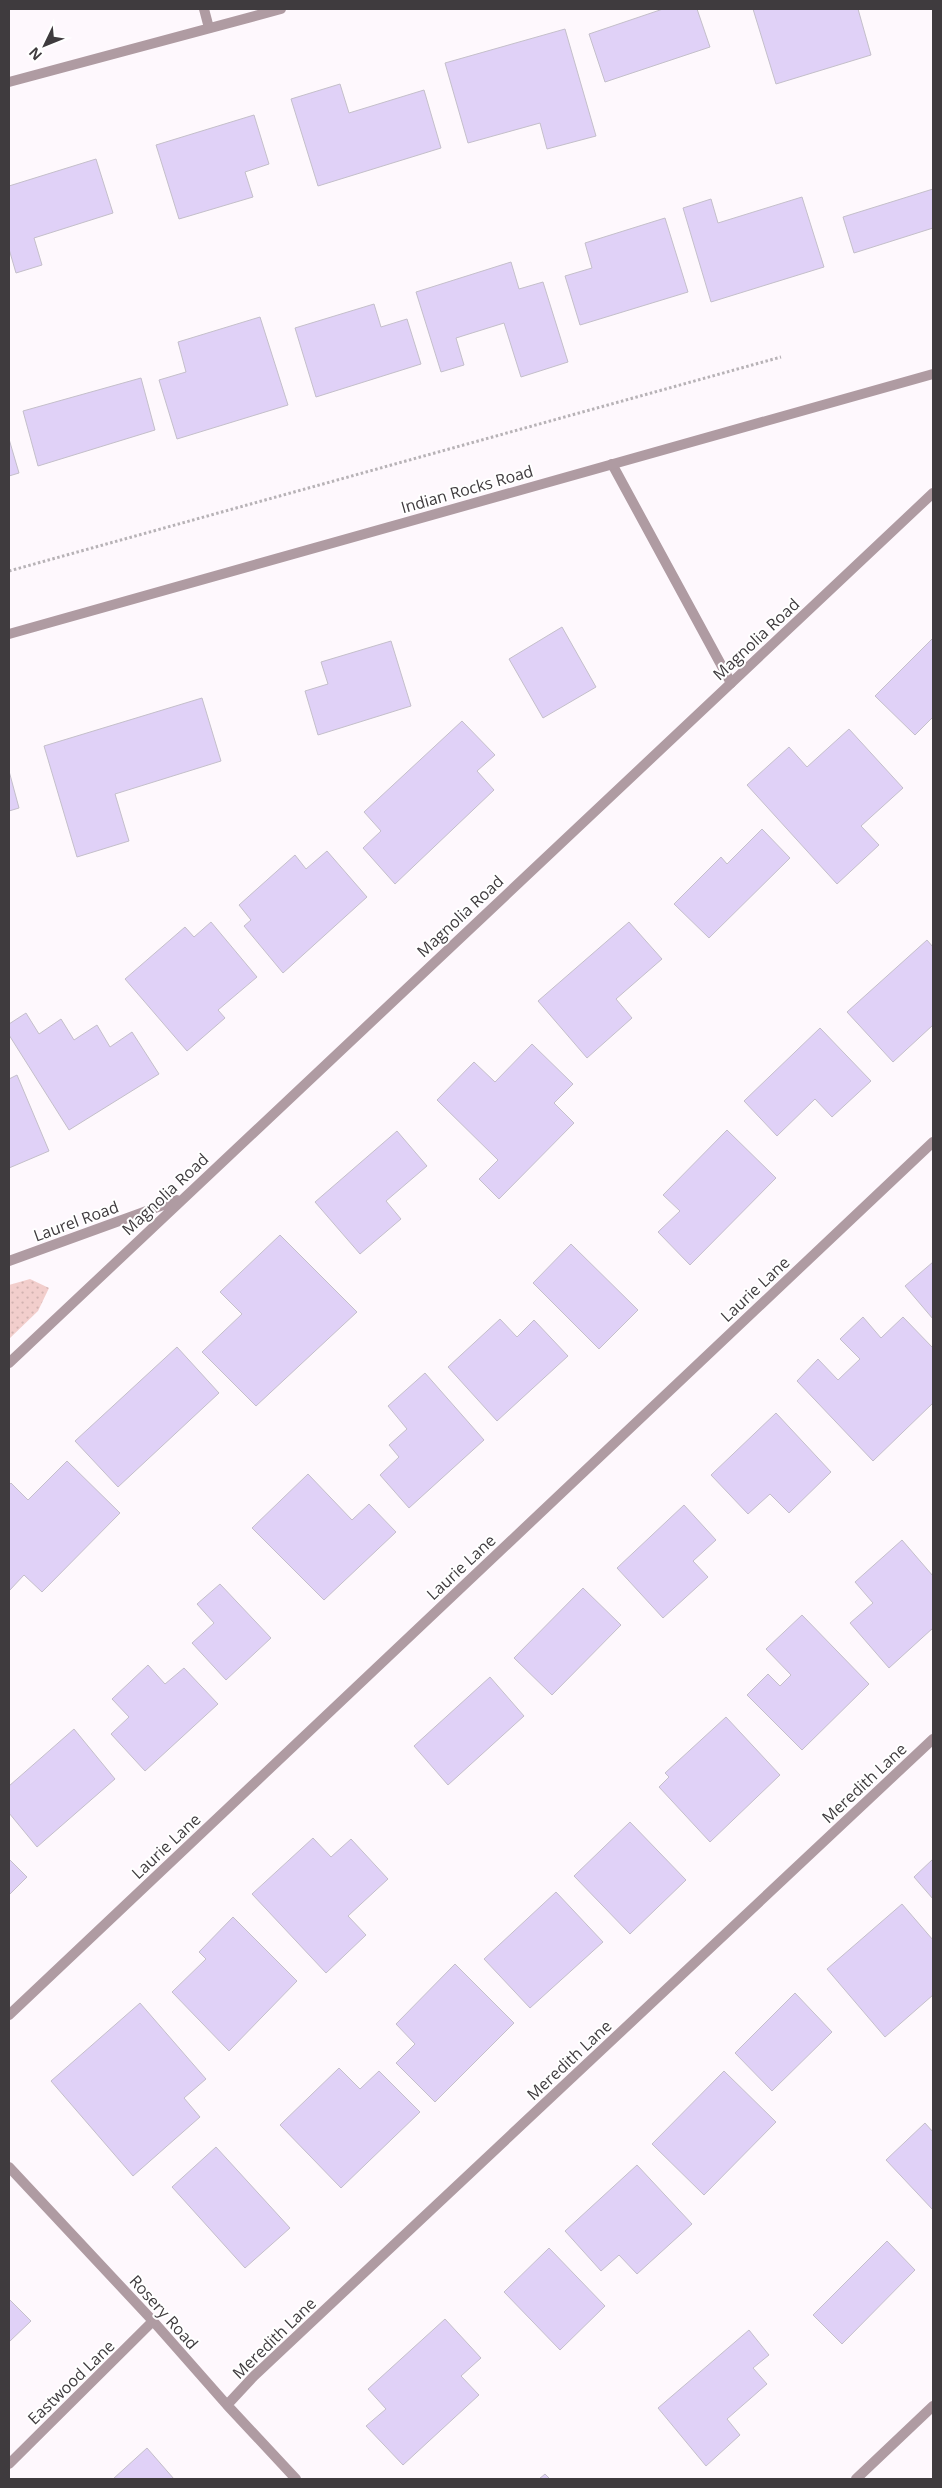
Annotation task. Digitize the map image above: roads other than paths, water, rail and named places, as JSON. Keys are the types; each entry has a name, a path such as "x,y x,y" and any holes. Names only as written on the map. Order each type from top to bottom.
{"street":[{"path":"204,9 209,28"},
{"path":"9,82 281,9"},
{"name":"Indian Rocks Road","path":"9,634 933,374"},
{"path":"612,464 731,683"},
{"name":"Magnolia Road","path":"9,1363 182,1198 933,493"},
{"name":"Laurie Lane","path":"9,2015 933,1142"},
{"name":"Laurel Road","path":"9,1261 182,1198"},
{"name":"Meredith Lane","path":"226,2405 269,2362 933,1739"},
{"name":"Rosery Road","path":"9,2167 153,2321 226,2405 296,2479"},
{"name":"Eastwood Lane","path":"9,2464 153,2321"},
{"path":"856,2479 933,2406"}]}
